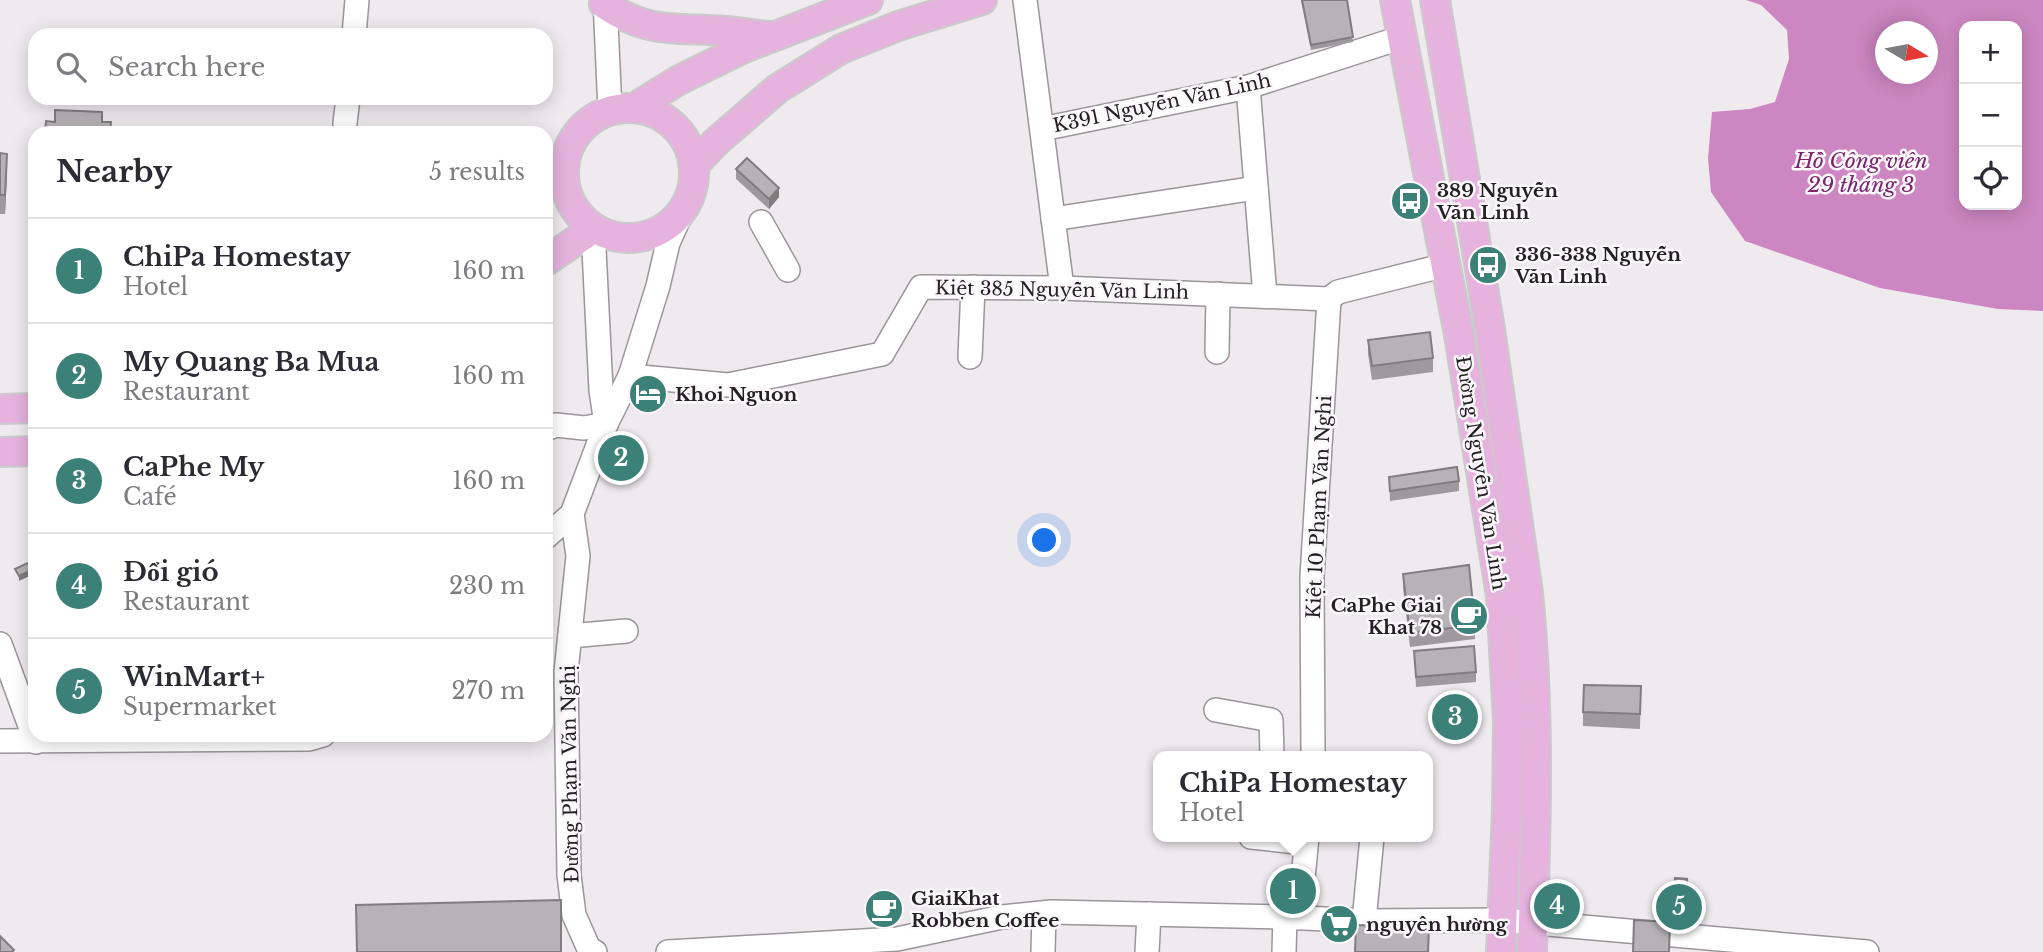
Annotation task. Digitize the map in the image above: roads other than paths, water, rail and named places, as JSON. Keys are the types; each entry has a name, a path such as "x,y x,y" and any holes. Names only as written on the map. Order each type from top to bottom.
{"main road":[{"path":"622,109 649,111 674,125 691,150 694,165 690,199 681,214 659,231 633,240 615,238 593,229 578,215 569,198 564,179 565,159 571,143 581,129 594,118 622,109 744,48 868,0"},
{"path":"694,165 716,142 777,89 841,48 909,22 982,0"},
{"name":"Đường Nguyễn Văn Linh","path":"1395,0 1459,335 1502,607 1508,721 1501,952"},
{"name":"Đường Nguyễn Văn Linh","path":"1436,0 1490,329 1528,593 1536,742 1532,952"},
{"path":"1443,45 1444,0"},
{"path":"604,2 624,18 666,30 724,31 773,37"},
{"path":"553,174 565,159"},
{"path":"553,256 593,229"},
{"path":"1459,335 1490,329"},
{"path":"0,409 28,408"},
{"path":"0,452 28,451"},
{"path":"1491,526 1519,522"}],"street":[{"path":"355,28 357,0"},
{"path":"1026,0 1062,288"},
{"path":"604,2 622,109"},
{"name":"K391 Nguyễn Văn Linh","path":"1042,130 1248,87 1403,37"},
{"path":"1248,87 1265,296"},
{"path":"345,123 347,105"},
{"path":"1053,219 1256,188"},
{"path":"553,531 572,514 606,424 630,376 668,243 681,214"},
{"path":"761,222 788,270"},
{"path":"593,229 601,390 606,424"},
{"name":"Kiệt 385 Nguyễn Văn Linh","path":"630,376 728,385 882,354 921,287 1062,288 1329,299 1338,292 1446,265"},
{"path":"971,357 973,287"},
{"path":"1217,352 1218,294"},
{"name":"Kiệt 10 Phạm Văn Nghi","path":"1313,751 1312,577 1329,299"},
{"path":"553,426 584,428 606,424"},
{"name":"Đường Phạm Văn Nghị","path":"572,514 578,556 566,672 569,875 574,915 591,951"},
{"path":"570,636 626,631"},
{"path":"0,644 28,720"},
{"path":"1216,710 1271,720 1272,751"},
{"path":"0,741 28,742"},
{"path":"1284,952 1306,842"},
{"path":"1364,921 1372,842"},
{"path":"1043,952 1044,913"},
{"path":"668,952 898,945 1002,917 1044,913 1292,917 1364,921 1503,920 1740,947 1867,952"},
{"path":"1147,952 1149,914"}],"water":[{"name":"Hồ Công viên 29 tháng 3","path":"1746,0 2043,0 2043,311 1998,309 1880,288 1745,241 1711,192 1708,158 1712,112 1750,109 1775,102 1789,59 1787,30 1761,5"}],"place":[{"name":"389 Nguyễn Văn Linh","path":"1410,201"},
{"name":"336-338 Nguyễn Văn Linh","path":"1488,265"},
{"name":"Khoi Nguon","path":"648,394"},
{"name":"My Quang Ba Mua","path":"621,458"},
{"name":"CaPhe Giai Khat 78","path":"1469,616"},
{"name":"CaPhe My","path":"1455,717"},
{"name":"ChiPa Homestay","path":"1293,891"},
{"name":"Đổi gió","path":"1557,906"},
{"name":"WinMart+","path":"1679,907"},
{"name":"GiaiKhat Robben Coffee","path":"884,909"},
{"name":"nguyên hường","path":"1339,924"}]}
